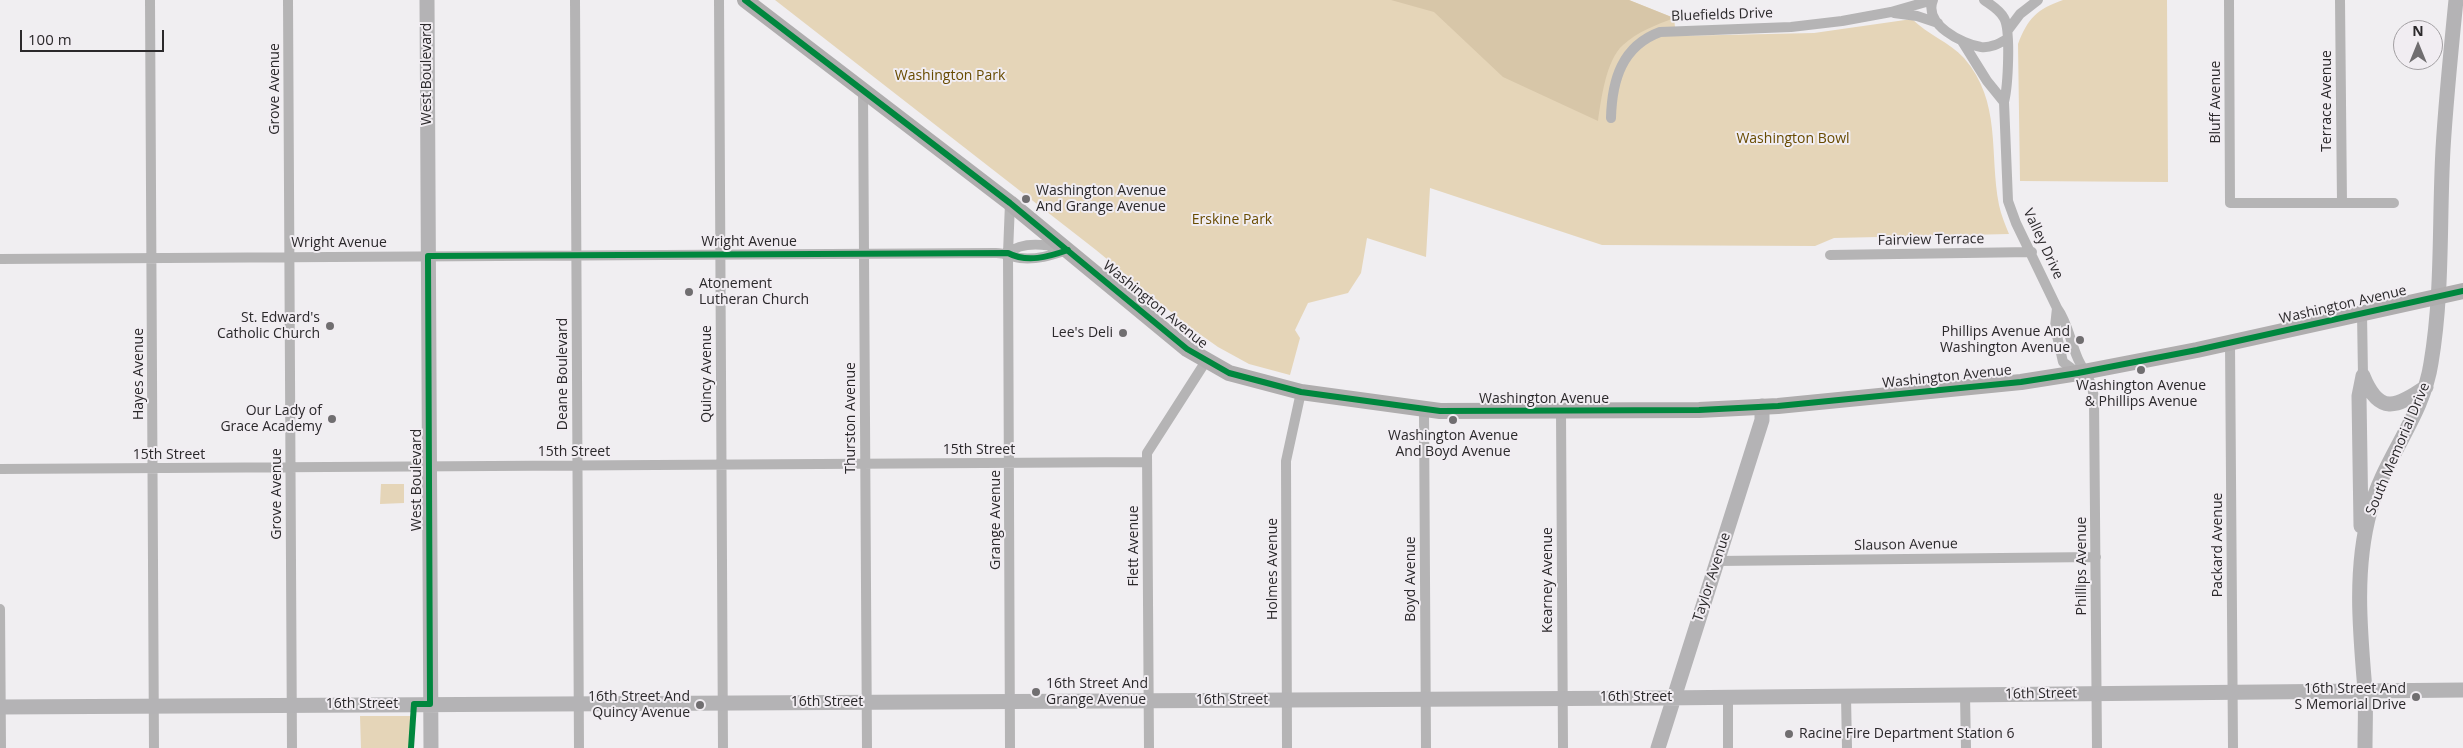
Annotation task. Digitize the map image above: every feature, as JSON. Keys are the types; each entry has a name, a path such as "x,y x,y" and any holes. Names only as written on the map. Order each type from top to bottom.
{"main road":[{"name":"Washington Avenue","path":"746,0 1010,203 1187,349 1206,362 1244,379 1301,392 1440,411 1699,410 1762,406 2085,376 2459,292"}],"street":[{"name":"Hayes Avenue","path":"150,0 154,748"},
{"name":"Grove Avenue","path":"288,0 292,748"},
{"name":"West Boulevard","path":"427,0 431,748"},
{"name":"Deane Boulevard","path":"575,0 579,748"},
{"name":"Quincy Avenue","path":"719,0 723,748"},
{"path":"1933,0 1932,11 1939,23 1962,41 1987,81 2004,102"},
{"name":"Bluefields Drive","path":"1611,118 1614,79 1635,48 1647,36 1677,30 1791,27 1842,21 1891,12 1933,0"},
{"path":"1984,0 2002,14 2007,35"},
{"path":"1962,41 1988,47 2007,35 2020,14 2038,0"},
{"name":"Bluff Avenue","path":"2229,0 2230,203 2342,202"},
{"name":"Terrace Avenue","path":"2340,0 2342,202"},
{"name":"South Memorial Drive","path":"2365,748 2365,691 2360,588 2362,544 2370,509 2426,387 2439,313 2443,149 2456,0"},
{"name":"Bluefields Drive","path":"1891,12 1917,16 1939,23"},
{"name":"Valley Drive","path":"2007,35 2008,87 2004,102 2008,201 2056,308 2063,317 2085,376"},
{"name":"Thurston Avenue","path":"863,89 867,748"},
{"path":"2342,202 2394,203"},
{"name":"Grange Avenue","path":"1010,203 1008,253 1010,748"},
{"name":"Wright Avenue","path":"0,259 1008,253 1016,246 1046,245 1068,250"},
{"name":"Fairview Terrace","path":"1830,255 2032,252"},
{"name":"Valley Drive","path":"2056,308 2055,327 2063,362 2085,376"},
{"path":"2362,313 2363,376 2359,396 2359,498 2362,544"},
{"name":"Packard Avenue","path":"2230,343 2233,748"},
{"name":"Flett Avenue","path":"1149,748 1147,452 1206,362"},
{"name":"Phillips Avenue","path":"2085,376 2094,398 2097,748"},
{"path":"2363,376 2374,396 2383,404 2401,404 2426,387"},
{"name":"Holmes Avenue","path":"1288,748 1286,461 1301,392"},
{"name":"Taylor Avenue","path":"1658,748 1762,420 1762,406"},
{"name":"Boyd Avenue","path":"1424,409 1426,748"},
{"name":"Kearney Avenue","path":"1561,412 1563,748"},
{"name":"15th Street","path":"0,469 1147,462"},
{"name":"Slauson Avenue","path":"1717,560 2096,557"},
{"path":"0,610 1,748"},
{"name":"16th Street","path":"0,706 1728,697 2463,690"},
{"path":"1965,695 1966,748"},
{"path":"1846,696 1847,748"},
{"path":"1728,697 1728,748"}],"green space":[{"path":"775,0 1629,0 1674,18 1676,36 1814,33 1912,19 1952,47 1964,58 1976,75 1984,92 1992,128 1999,205 2009,234 1834,238 1815,246 1602,245 1430,188 1426,257 1367,238 1361,273 1348,293 1308,303 1295,330 1300,338 1290,375 1249,364 1218,347 1187,325 1096,250"},
{"path":"2063,0 2167,0 2168,182 2020,181 2018,44 2034,16 2046,7"},
{"path":"381,484 404,484 404,503 380,504"},
{"path":"360,716 414,716 414,748 361,748"}],"shaded area":[{"path":"1391,0 1629,0 1674,18 1628,40 1617,52 1608,70 1598,121 1503,77 1434,12"}],"cycle path":[{"path":"745,0 1010,203 1187,349 1229,373 1301,392 1440,411 1699,410 1778,406 2021,382 2078,373 2197,350 2463,291"},
{"path":"411,748 414,704 430,704 428,256 1008,253 1023,258 1038,258 1068,250"}],"place":[{"name":"Washington Avenue And Grange Avenue","path":"1026,199"},
{"name":"Atonement Lutheran Church","path":"689,292"},
{"name":"St. Edward's Catholic Church","path":"330,326"},
{"name":"Lee's Deli","path":"1123,333"},
{"name":"Phillips Avenue And Washington Avenue","path":"2080,340"},
{"name":"Washington Avenue & Phillips Avenue","path":"2141,370"},
{"name":"Our Lady of Grace Academy","path":"332,419"},
{"name":"Washington Avenue And Boyd Avenue","path":"1453,420"},
{"name":"16th Street And Grange Avenue","path":"1036,692"},
{"name":"16th Street And S Memorial Drive","path":"2416,697"},
{"name":"16th Street And Quincy Avenue","path":"700,705"},
{"name":"Racine Fire Department Station 6","path":"1789,734"}],"park label":[{"name":"Washington Park","path":"950,76"},
{"name":"Washington Bowl","path":"1793,139"},
{"name":"Erskine Park","path":"1232,220"}]}
